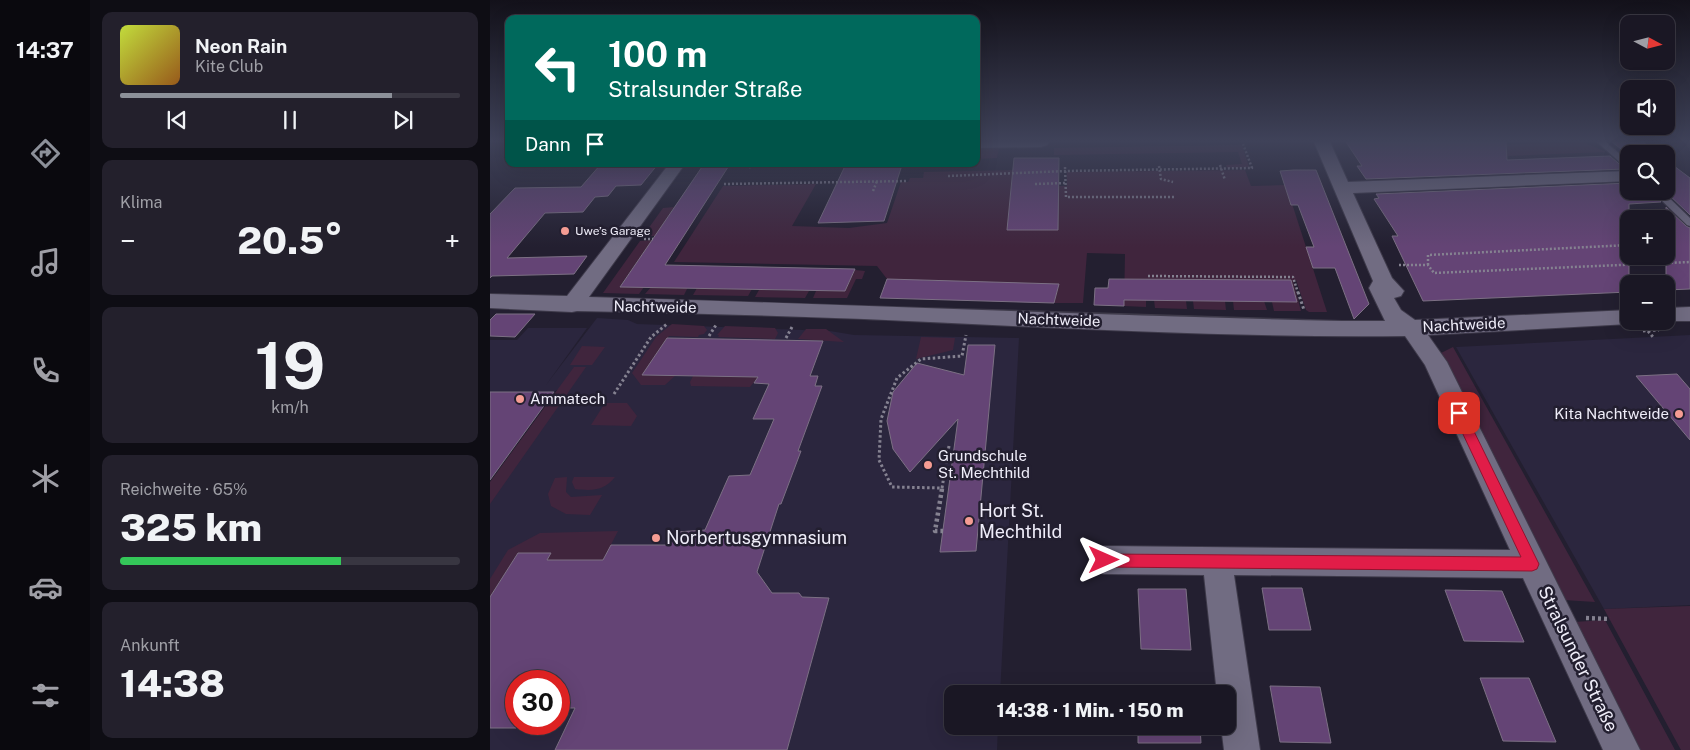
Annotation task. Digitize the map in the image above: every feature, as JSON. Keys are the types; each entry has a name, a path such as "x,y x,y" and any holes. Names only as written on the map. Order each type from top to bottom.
{"street":[{"path":"572,305 667,177"},
{"path":"1337,177 1389,273"},
{"path":"1342,188 1605,177"},
{"name":"Stralsunder Straße","path":"1389,273 1379,288 1392,315 1411,328 1435,362 1622,750"},
{"name":"Nachtweide","path":"490,302 863,312 1087,322 1342,328 1411,328 1620,317"},
{"path":"1675,315 1690,314"},
{"path":"1104,560 1532,564"},
{"path":"1217,561 1242,750"}],"lane":[{"path":"1666,200 1690,223"}],"path":[{"path":"1066,177 1066,197 1175,197"},
{"path":"1161,177 1161,179 1173,182"},
{"path":"724,184 866,180 908,181"},
{"path":"873,191 877,181"},
{"path":"1035,184 1066,183"},
{"path":"1620,246 1428,255 1428,265 1434,273 1690,262"},
{"path":"1389,273 1428,265"},
{"path":"1148,276 1294,277 1305,313"},
{"path":"709,336 717,322"},
{"path":"786,338 793,324"},
{"path":"1647,330 1653,337"},
{"path":"942,488 892,487 879,460 881,419 897,378 921,359 962,356 967,332"},
{"path":"614,394 651,337"},
{"path":"943,531 935,531 949,446"}],"shaded area":[{"path":"1014,177 1012,179 1007,230 1058,230 1059,186 1067,186 1067,177 1248,177 1251,186 1286,185 1327,312 1309,312 1306,310 1296,280 1293,281 1301,311 1274,311 1272,302 1290,280 1134,279 1146,300 1146,307 1124,306 1125,254 1087,253 1083,303 1054,303 1059,285 887,279 877,266 674,262 723,186 816,184 792,226 849,228 887,223 901,182 908,182 910,178"},
{"path":"674,207 655,236 643,236 663,208"},
{"path":"652,240 620,286 644,287 639,294 603,293 640,241"},
{"path":"855,270 865,271 862,279 856,279 847,298 813,298 816,291 845,291"},
{"path":"651,287 688,287 684,295 645,294"},
{"path":"697,288 752,289 748,296 693,295"},
{"path":"759,290 809,291 805,298 755,297"},
{"path":"1154,300 1186,301 1187,309 1155,308"},
{"path":"1193,301 1225,301 1226,310 1194,309"},
{"path":"1233,301 1264,301 1267,310 1234,310"},
{"name":"Norbertusgymnasium","path":"597,318 628,320 637,324 830,331 854,335 1019,338 1000,685 944,685 944,735 998,735 997,750 490,750 490,483 559,390 556,390 490,480 490,340 517,340 528,328 587,328 546,385"},
{"path":"672,324 704,326 707,330 698,337 669,336 642,375 675,376 665,385 641,385 632,373 656,337"},
{"path":"725,326 775,328 778,333 775,339 718,337 719,335 717,335"},
{"path":"806,329 826,329 844,342 798,339"},
{"path":"1690,335 1690,605 1604,609 1456,347"},
{"path":"921,337 955,338 953,350 916,359"},
{"path":"582,346 605,347 592,365 570,365"},
{"path":"1453,347 1595,602 1564,600 1441,353"},
{"path":"574,367 586,367 490,504 490,482"},
{"path":"693,376 758,377 750,387 691,386 690,382"},
{"path":"605,403 627,403 637,416 631,426 591,425"},
{"path":"567,477 566,492 571,497 602,495 590,515 566,514 551,506 548,494 555,478"},
{"path":"574,477 615,477 611,482 602,487 587,490 575,489 572,482"},
{"path":"618,531 603,560 547,560 550,553 518,553 490,597 490,579 508,550 540,533"},
{"path":"1690,606 1690,750 1681,750 1604,609"},
{"path":"1605,620 1675,750 1637,750 1574,622"}],"building":[{"path":"590,177 647,177 641,185 616,186 608,196 595,197 583,212 545,213 507,258 587,256 574,274 492,276 490,278 490,214 515,188 581,187"},
{"path":"695,177 722,177 665,265 855,269 845,291 620,287"},
{"path":"840,177 898,177 884,221 818,223"},
{"path":"1012,177 1059,177 1058,230 1007,230"},
{"path":"1282,177 1319,177 1369,304 1354,319 1335,268 1313,268 1306,247 1314,247 1298,205 1291,205"},
{"path":"1365,177 1418,177 1366,179"},
{"path":"1675,177 1690,178 1690,215 1674,200"},
{"path":"1620,183 1620,200 1659,200 1661,202 1629,204 1629,210 1620,210 1620,265 1629,265 1629,275 1620,275 1620,292 1423,301 1392,236 1398,236 1374,199 1379,198 1376,194"},
{"path":"1675,216 1690,228 1690,289 1675,290 1675,275 1666,275 1666,265 1675,265"},
{"path":"887,279 1059,284 1054,303 880,298"},
{"path":"1109,279 1291,280 1297,302 1124,300 1124,306 1094,305 1095,288 1108,288"},
{"path":"496,314 535,314 515,337 490,336 490,320"},
{"path":"667,338 823,341 810,376 818,376 815,386 822,386 798,451 801,451 781,504 779,504 757,572 772,593 799,593 802,597 829,598 787,750 555,750 562,735 570,735 570,718 575,708 570,708 570,670 505,670 505,728 490,728 490,597 518,553 551,553 547,560 603,560 611,545 670,545 677,532 705,530 729,476 750,475 774,419 753,419 769,384 754,383 758,377 642,375"},
{"path":"968,345 995,345 976,551 940,552 958,419 910,472 893,449 887,421 893,392 917,363 964,375"},
{"name":"Kita Nachtweide","path":"1677,374 1690,389 1690,440 1636,376"},
{"path":"490,392 554,392 490,480"},
{"path":"1262,588 1302,588 1311,630 1269,630"},
{"path":"1138,589 1186,589 1191,650 1141,649"},
{"path":"1445,590 1502,591 1524,642 1464,641"},
{"path":"1480,678 1529,678 1556,742 1503,741"},
{"path":"1270,686 1320,687 1331,743 1280,742"},
{"path":"1138,735 1201,735 1201,743 1138,743"}],"place":[{"name":"Uwe’s Garage","path":"565,231"},
{"name":"Ammatech","path":"520,399"},
{"name":"Kita Nachtweide","path":"1679,414"},
{"name":"Grundschule St. Mechthild","path":"928,465"},
{"name":"Hort St. Mechthild","path":"969,521"},
{"name":"Norbertusgymnasium","path":"656,538"}],"route":[{"path":"1104,560 1532,564 1459,413"}]}
